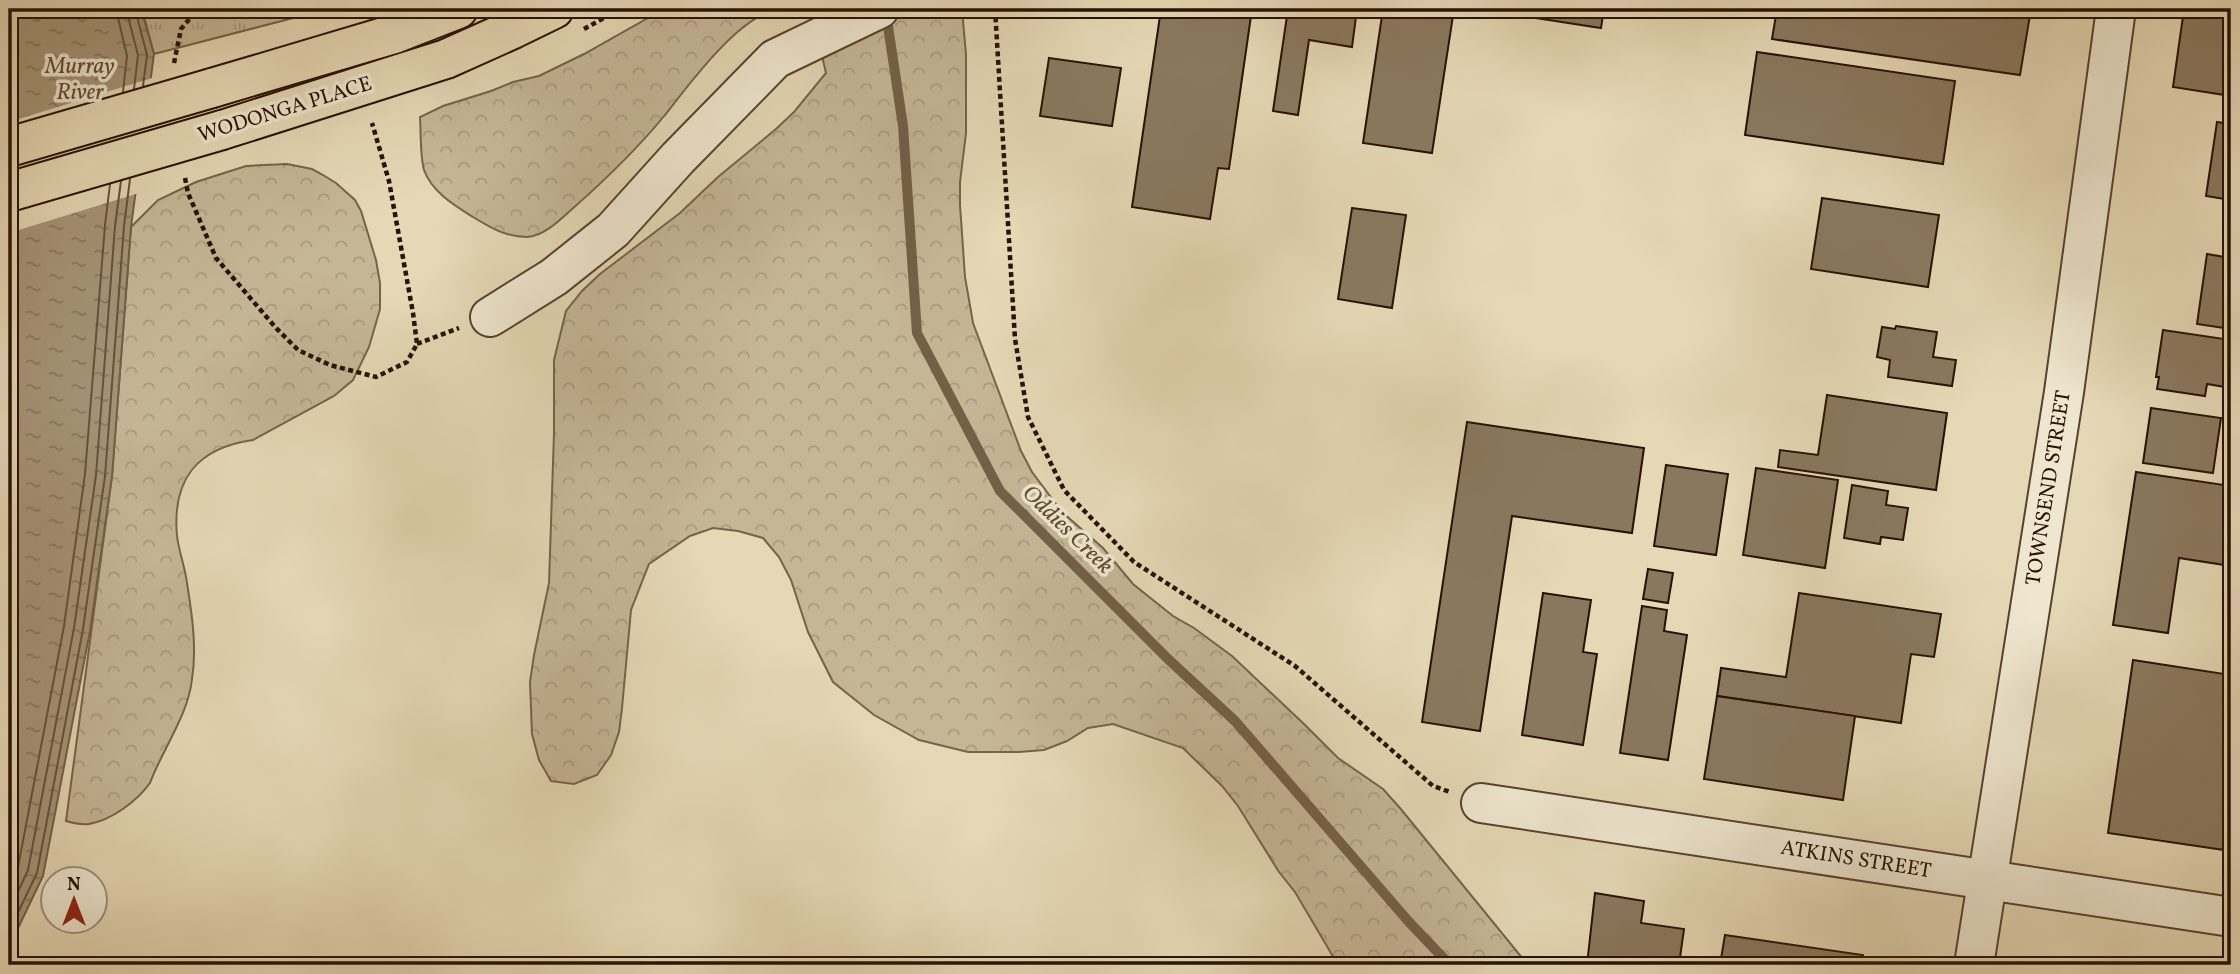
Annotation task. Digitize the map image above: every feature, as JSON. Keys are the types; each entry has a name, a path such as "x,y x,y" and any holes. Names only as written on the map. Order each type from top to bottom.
{"main road":[{"name":"WODONGA PLACE","path":"9,147 394,34 458,9"},
{"name":"WODONGA PLACE","path":"9,192 222,130 446,59 554,9"}],"street":[{"name":"TOWNSEND STREET","path":"1974,965 2064,392 2116,9"},
{"path":"490,317 554,277 613,230 678,158 775,59 871,12"},
{"name":"ATKINS STREET","path":"1481,803 2231,917"}],"path":[{"path":"173,68 181,29 198,9"},
{"path":"995,9 1015,339 1028,417 1064,490 1134,562 1295,666 1433,786 1481,803"},
{"path":"183,168 188,193 216,258 276,328 298,350 330,365 376,377 407,362 417,344 388,181 372,124"},
{"path":"417,344 490,317"}],"green space":[{"path":"142,9 328,9 154,54"},
{"path":"664,9 781,9 765,13 733,36 632,152 596,188 540,234 519,237 499,231 458,208 432,185 424,170 420,117 443,106 539,76"},
{"path":"811,9 962,9 966,55 966,133 960,205 965,277 973,323 1021,451 1032,472 1062,512 1103,548 1133,584 1173,616 1232,656 1338,758 1383,789 1528,965 1338,965 1295,892 1279,872 1238,806 1222,786 1183,748 1113,724 1088,728 1067,741 1044,750 968,752 919,740 874,715 833,682 808,632 791,580 779,557 763,538 738,531 713,528 690,536 649,564 631,610 619,732 611,755 597,775 574,784 551,781 539,760 532,734 530,682 549,583 554,360 566,311 600,274 680,213 776,129 794,112 826,73"},
{"path":"287,164 312,169 336,183 355,200 361,211 380,283 380,309 369,347 353,380 334,396 253,440 216,450 192,470 184,483 176,516 194,643 192,679 186,706 150,783 138,796 123,809 98,822 83,824 66,821 112,476 131,227 158,200 196,182 246,166"}],"water":[{"name":"Murray River","path":"9,9 141,9 154,54 131,227 112,476 90,631 45,866 38,866 38,886 9,947"}],"pier":[{"path":"155,77 139,193 9,233 9,122"}],"building":[{"path":"1161,9 1205,9 1251,16 1229,169 1218,168 1210,219 1132,207"},
{"path":"1288,9 1357,9 1352,47 1309,40 1298,115 1273,111"},
{"path":"1383,9 1454,9 1432,153 1363,143"},
{"path":"1536,9 1604,9 1601,28 1535,18"},
{"path":"1777,9 2031,9 2020,75 1772,39"},
{"path":"2184,9 2231,9 2231,96 2173,87"},
{"path":"1757,52 1955,81 1943,164 1745,135"},
{"path":"1049,58 1121,68 1112,126 1040,116"},
{"path":"2217,122 2231,124 2231,200 2206,196"},
{"path":"1822,198 1939,215 1928,287 1811,269"},
{"path":"1352,208 1406,215 1392,308 1338,299"},
{"path":"2207,254 2231,258 2231,329 2197,324"},
{"path":"1896,326 1937,332 1933,357 1956,360 1952,386 1888,377 1890,360 1877,357 1882,327 1895,329"},
{"path":"2163,330 2231,340 2231,388 2207,384 2205,396 2157,389 2159,377 2156,377"},
{"path":"1827,395 1947,413 1936,490 1778,467 1780,450 1818,455"},
{"path":"2151,408 2221,418 2213,473 2143,463"},
{"path":"1467,422 1644,448 1632,533 1512,516 1480,731 1422,722"},
{"path":"1666,465 1728,474 1716,555 1654,546"},
{"path":"1756,468 1838,480 1825,568 1743,555"},
{"path":"2136,472 2231,486 2231,566 2179,558 2168,633 2113,625"},
{"path":"1852,485 1888,491 1886,505 1908,508 1903,540 1881,537 1880,544 1844,538"},
{"path":"1648,569 1673,573 1668,603 1643,599"},
{"path":"1543,593 1591,600 1583,652 1597,654 1583,745 1522,735"},
{"path":"1799,593 1941,614 1934,657 1911,654 1901,723 1717,696 1721,668 1786,677"},
{"path":"1642,606 1667,610 1664,631 1687,635 1668,760 1620,753"},
{"path":"2133,660 2231,675 2231,851 2108,833"},
{"path":"1717,696 1855,716 1843,800 1704,779"},
{"path":"1595,893 1644,901 1641,923 1684,929 1679,965 1587,965"},
{"path":"1725,935 1863,955 1862,965 1720,965"}],"waterway":[{"name":"Oddies Creek","path":"886,13 903,126 917,333 1000,491 1168,659 1235,721 1409,922 1450,965"}]}
